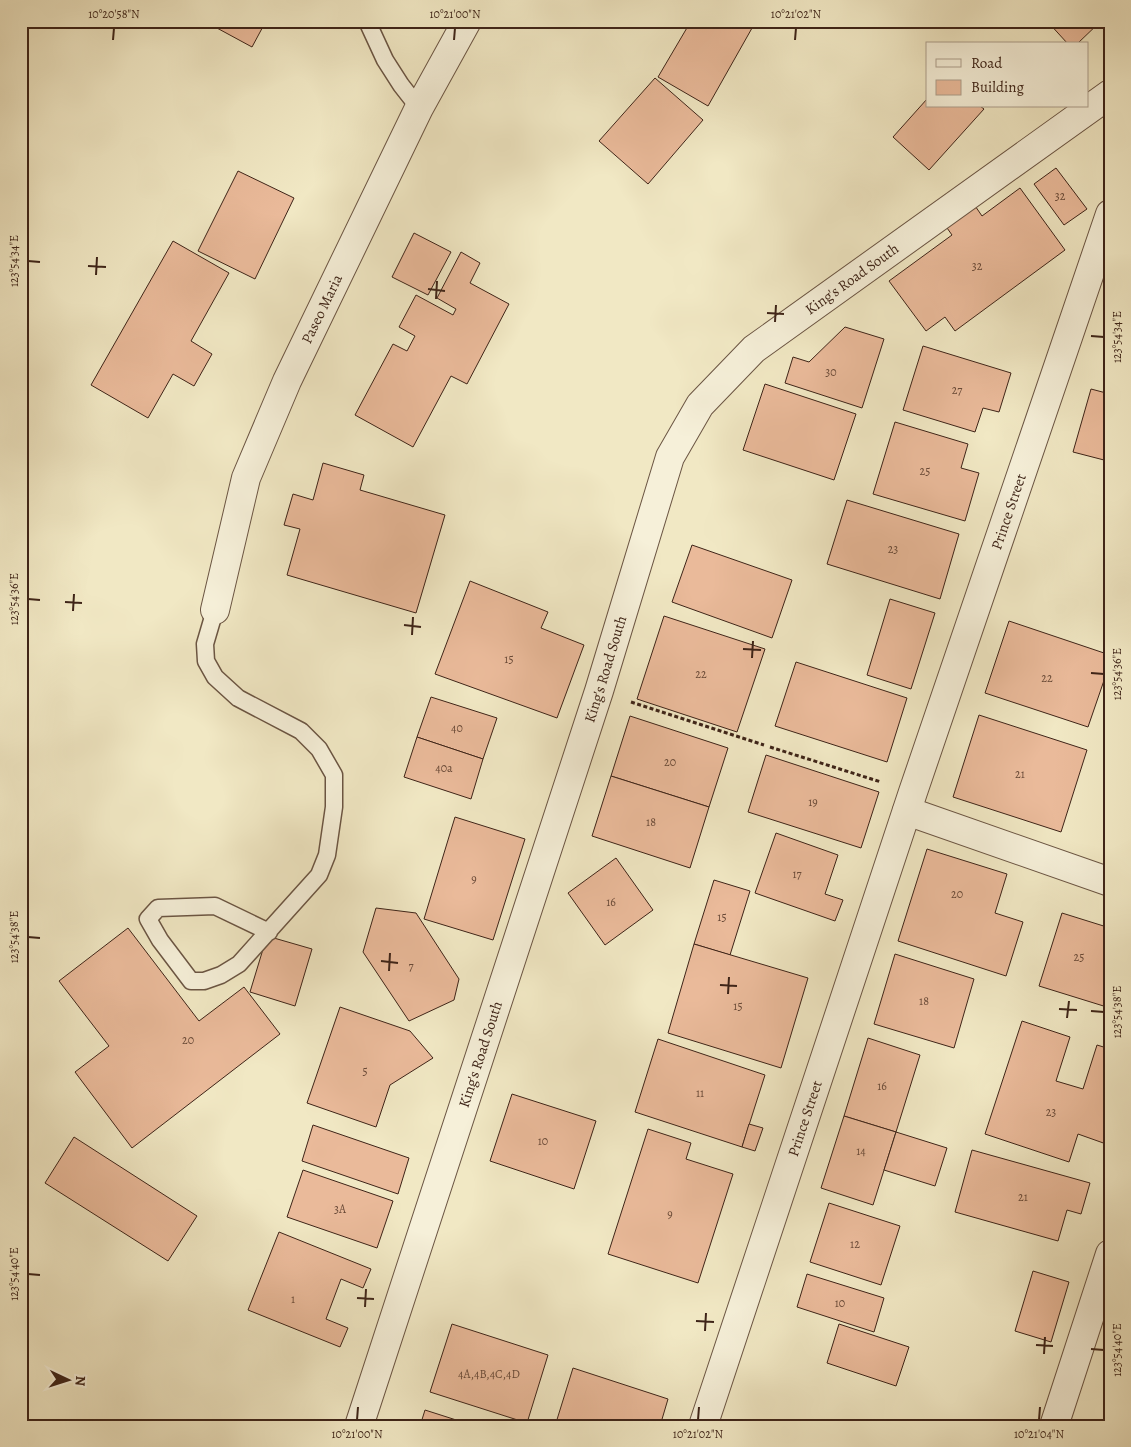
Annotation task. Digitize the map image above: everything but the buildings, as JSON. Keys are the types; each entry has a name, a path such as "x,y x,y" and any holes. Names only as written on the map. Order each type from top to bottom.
{"street":[{"name":"Paseo Maria","path":"215,610 246,478 288,381 420,108 467,21"},
{"name":"King's Road South","path":"358,1426 599,691 670,457 700,405 754,349 1110,94"},
{"name":"Prince Street","path":"703,1426 910,802 1110,214"},
{"path":"910,802 1110,882"},
{"path":"1054,1426 1110,1254"}],"lane":[{"path":"368,21 385,60 420,108"},
{"path":"215,610 205,644 206,661 214,677 238,698 301,731 319,750 334,776 334,807 327,855 319,875 268,932 239,964 221,976 204,981 192,981 160,940 148,919 158,908 214,906 268,932"}],"path":[{"path":"599,691 764,745"},
{"path":"770,747 910,802"}]}
